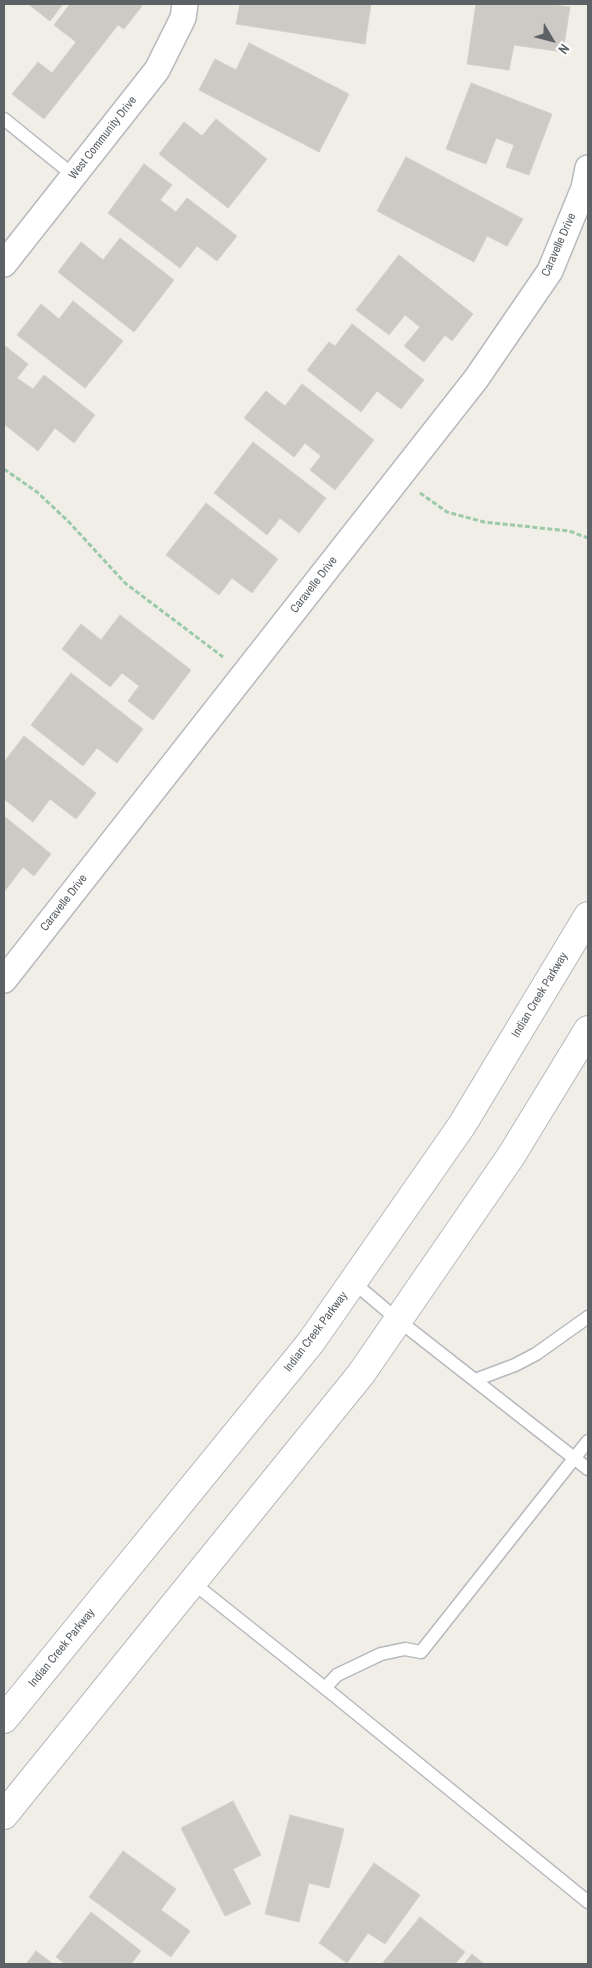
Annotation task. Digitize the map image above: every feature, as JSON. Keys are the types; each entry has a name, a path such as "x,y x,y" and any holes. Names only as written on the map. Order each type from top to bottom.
{"street":[{"name":"West Community Drive","path":"4,264 157,70 183,18 185,4"},
{"name":"Caravelle Drive","path":"4,980 476,379 550,271 584,188 588,168"},
{"name":"Indian Creek Parkway","path":"4,1720 311,1342 462,1125 588,916"},
{"path":"4,1815 361,1374 511,1156 588,1030"}],"lane":[{"path":"4,119 73,175"},
{"path":"353,1282 398,1320 588,1469"},
{"path":"475,1380 515,1365 536,1354 588,1318"},
{"path":"325,1688 337,1675 381,1654 405,1649 421,1652 588,1441"},
{"path":"192,1582 588,1902"}],"path":[{"path":"4,469 37,492 68,521 125,583 226,658"},
{"path":"417,491 447,512 484,522 568,531 588,538"}],"building":[{"path":"28,4 63,4 50,21"},
{"path":"70,4 140,4 142,6 124,29 118,25 44,119 12,94 38,62 52,73 76,42 54,25"},
{"path":"240,4 371,4 365,44 236,24"},
{"path":"476,4 546,4 570,7 563,52 514,45 509,70 467,64"},
{"path":"249,43 349,94 319,152 199,90 215,59 236,70"},
{"path":"471,83 552,114 529,175 506,167 514,145 496,138 486,164 446,149"},
{"path":"216,119 267,159 228,208 159,154 184,122 202,136"},
{"path":"406,157 523,219 507,246 487,236 474,262 377,211"},
{"path":"144,164 172,185 160,200 176,212 187,198 237,236 217,261 197,246 180,268 108,213"},
{"path":"120,238 174,280 134,332 58,272 81,242 103,260"},
{"path":"399,255 473,314 452,341 445,335 424,362 404,346 420,327 405,315 389,335 356,310"},
{"path":"73,301 123,341 85,388 17,335 41,304 59,319"},
{"path":"352,324 424,380 401,409 377,391 361,412 307,370 329,342 335,346"},
{"path":"4,345 28,364 17,378 33,389 44,375 95,415 74,443 55,428 38,451 4,424"},
{"path":"302,384 374,440 335,490 310,470 321,456 305,443 294,457 244,418 266,391 285,406"},
{"path":"253,442 326,498 299,533 280,518 267,535 214,493"},
{"path":"206,503 278,559 252,593 232,578 219,595 166,555"},
{"path":"120,615 191,670 153,720 128,701 139,686 122,673 110,687 62,649 81,624 101,640"},
{"path":"71,673 143,729 117,763 97,748 83,766 31,725"},
{"path":"24,736 96,793 76,819 50,799 33,822 4,799 4,762"},
{"path":"4,816 51,854 34,876 23,867 4,892"},
{"path":"233,1801 261,1855 233,1869 251,1904 225,1916 181,1828"},
{"path":"290,1815 344,1829 329,1888 309,1883 299,1922 265,1914"},
{"path":"123,1851 176,1889 161,1910 190,1931 171,1957 89,1897"},
{"path":"374,1863 420,1895 385,1944 368,1933 347,1963 319,1943"},
{"path":"91,1912 141,1951 131,1964 65,1964 56,1957"},
{"path":"420,1917 465,1952 455,1964 382,1964"},
{"path":"36,1951 53,1964 26,1964"},
{"path":"472,1954 484,1964 464,1964"}]}
